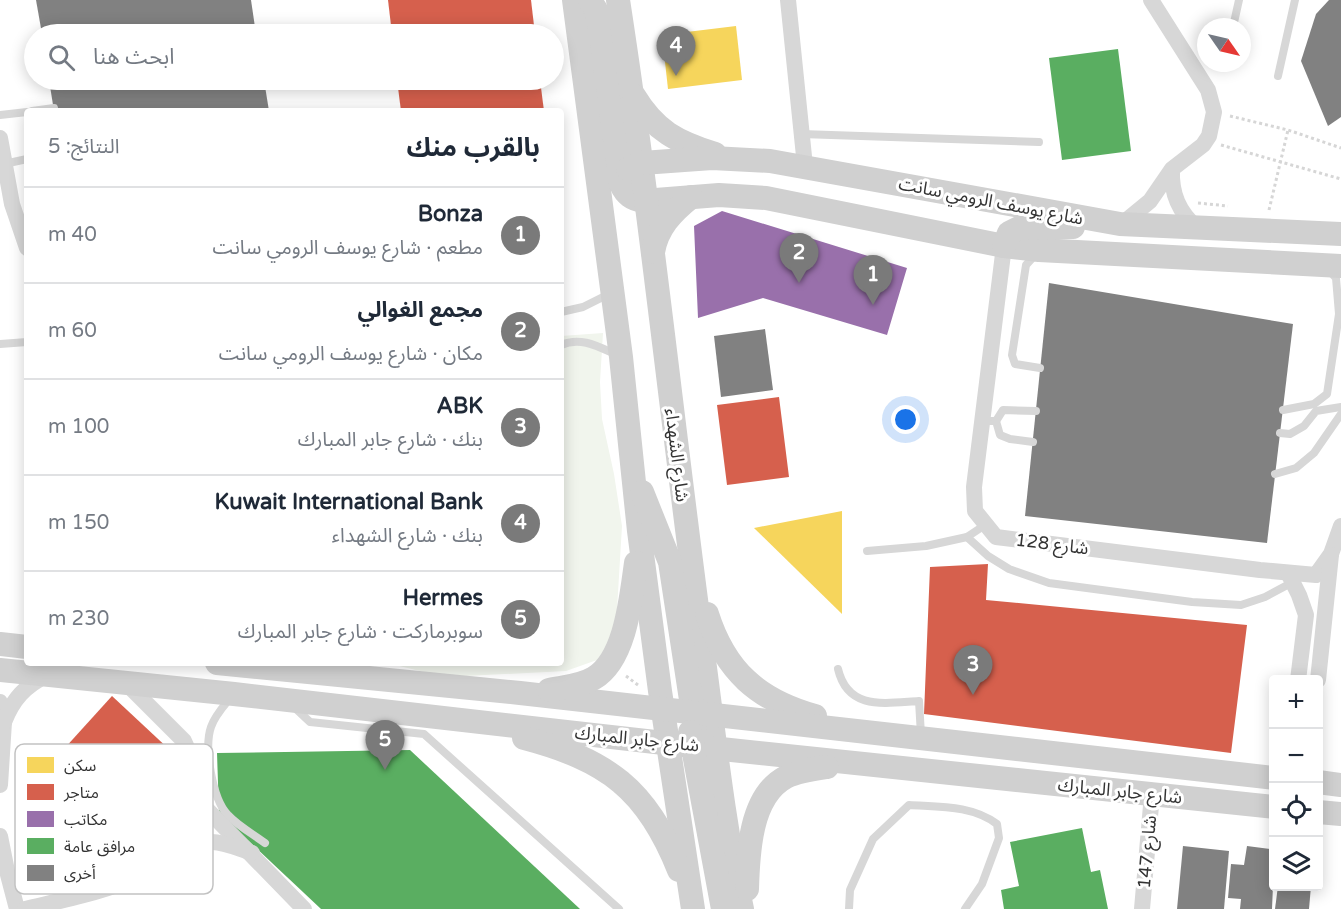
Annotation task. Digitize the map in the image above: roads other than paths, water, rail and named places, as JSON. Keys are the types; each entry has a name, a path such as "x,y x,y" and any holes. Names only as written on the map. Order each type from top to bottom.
{"main road":[{"path":"574,0 621,357 639,531 693,907"},
{"path":"590,0 599,21 623,188 635,199 646,201"},
{"name":"شارع الشهداء","path":"618,0 642,163 689,551 702,714"},
{"path":"632,93 648,117 666,134 686,145 729,159"},
{"name":"شارع يوسف الرومي سانت","path":"642,163 712,158 770,161 1121,224 1341,234"},
{"path":"601,216 611,189 620,176 629,168 642,163"},
{"name":"شارع يوسف الرومي سانت","path":"646,201 732,195 766,198 1004,246 1039,250 1333,266"},
{"path":"652,257 661,228 669,217 691,197"},
{"path":"1004,246 1010,233 1019,228 1121,224"},
{"path":"632,470 670,562 702,714 699,735 707,744 705,747 723,909"},
{"path":"520,693 581,683 595,678 609,663 618,647 625,625 639,531"},
{"path":"689,551 703,602 716,637 743,679 766,696 794,710 890,735"},
{"path":"0,644 24,646"},
{"name":"شارع جابر المبارك","path":"247,666 520,693 1269,777"},
{"name":"شارع جابر المبارك","path":"0,670 1269,806"},
{"path":"663,709 676,714 684,721 705,747 729,839 742,909"},
{"path":"448,719 555,747 589,761 615,776 638,796 654,818 678,866 693,907"},
{"path":"747,909 747,872 752,837 759,810 767,794 779,781 799,772 829,767 875,764"},
{"path":"1323,812 1341,814"}],"street":[{"path":"788,0 805,166"},
{"path":"1121,224 1150,201 1172,169 1206,141 1214,112 1208,90 1150,0"},
{"path":"0,138 12,204 24,239"},
{"path":"1172,169 1176,200 1184,215 1197,228"},
{"path":"985,525 975,511 974,487 988,421 988,378 1004,246"},
{"name":"شارع 128","path":"985,525 996,537 1290,577 1316,574 1331,554 1341,526"},
{"path":"1319,675 1331,554"},
{"path":"1290,577 1306,615 1299,675"},
{"path":"4,723 10,707 20,693 33,682 47,675"},
{"path":"125,682 185,744"},
{"path":"0,702 4,723 0,785"},
{"name":"شارع 147","path":"1142,909 1152,794"},
{"path":"213,812 258,848 304,909"},
{"path":"0,836 17,909"},
{"path":"213,842 258,848"},
{"path":"25,909 88,894"}],"lane":[{"path":"1235,18 1239,0"},
{"path":"1278,75 1295,0"},
{"path":"0,115 24,112"},
{"path":"801,134 1039,142"},
{"path":"4,164 24,160"},
{"path":"1039,250 1026,265 1012,355 1015,363 1040,368"},
{"path":"1283,410 1314,404 1327,394 1339,314 1333,266"},
{"path":"564,311 583,307 612,292"},
{"path":"564,344 579,341 621,357"},
{"path":"0,344 24,342"},
{"path":"1280,433 1290,434 1304,426 1316,411 1341,407"},
{"path":"1033,442 1010,439 1000,435 988,421 1003,410 1036,411"},
{"path":"1275,474 1296,468 1314,453 1341,414"},
{"path":"867,551 926,546 967,537 985,525"},
{"path":"967,537 988,556 1028,577 1059,584 1192,602 1241,605 1265,597 1290,577"},
{"path":"838,669 846,688 864,700 881,704 919,701 921,738"},
{"path":"208,744 209,731 220,711 234,694"},
{"path":"286,700 310,722 423,734 619,909"},
{"path":"423,734 448,719"},
{"path":"213,777 217,796 227,814 258,848"},
{"path":"849,909 850,890 873,839 909,805 954,807 985,815 997,824 999,838 982,884 965,909"}],"place":[{"name":"Kuwait International Bank","path":"676,76"},
{"name":"مجمع الغوالي","path":"799,283"},
{"name":"Bonza","path":"873,305"},
{"name":"ABK","path":"973,695"},
{"name":"Hermes","path":"385,770"}]}
